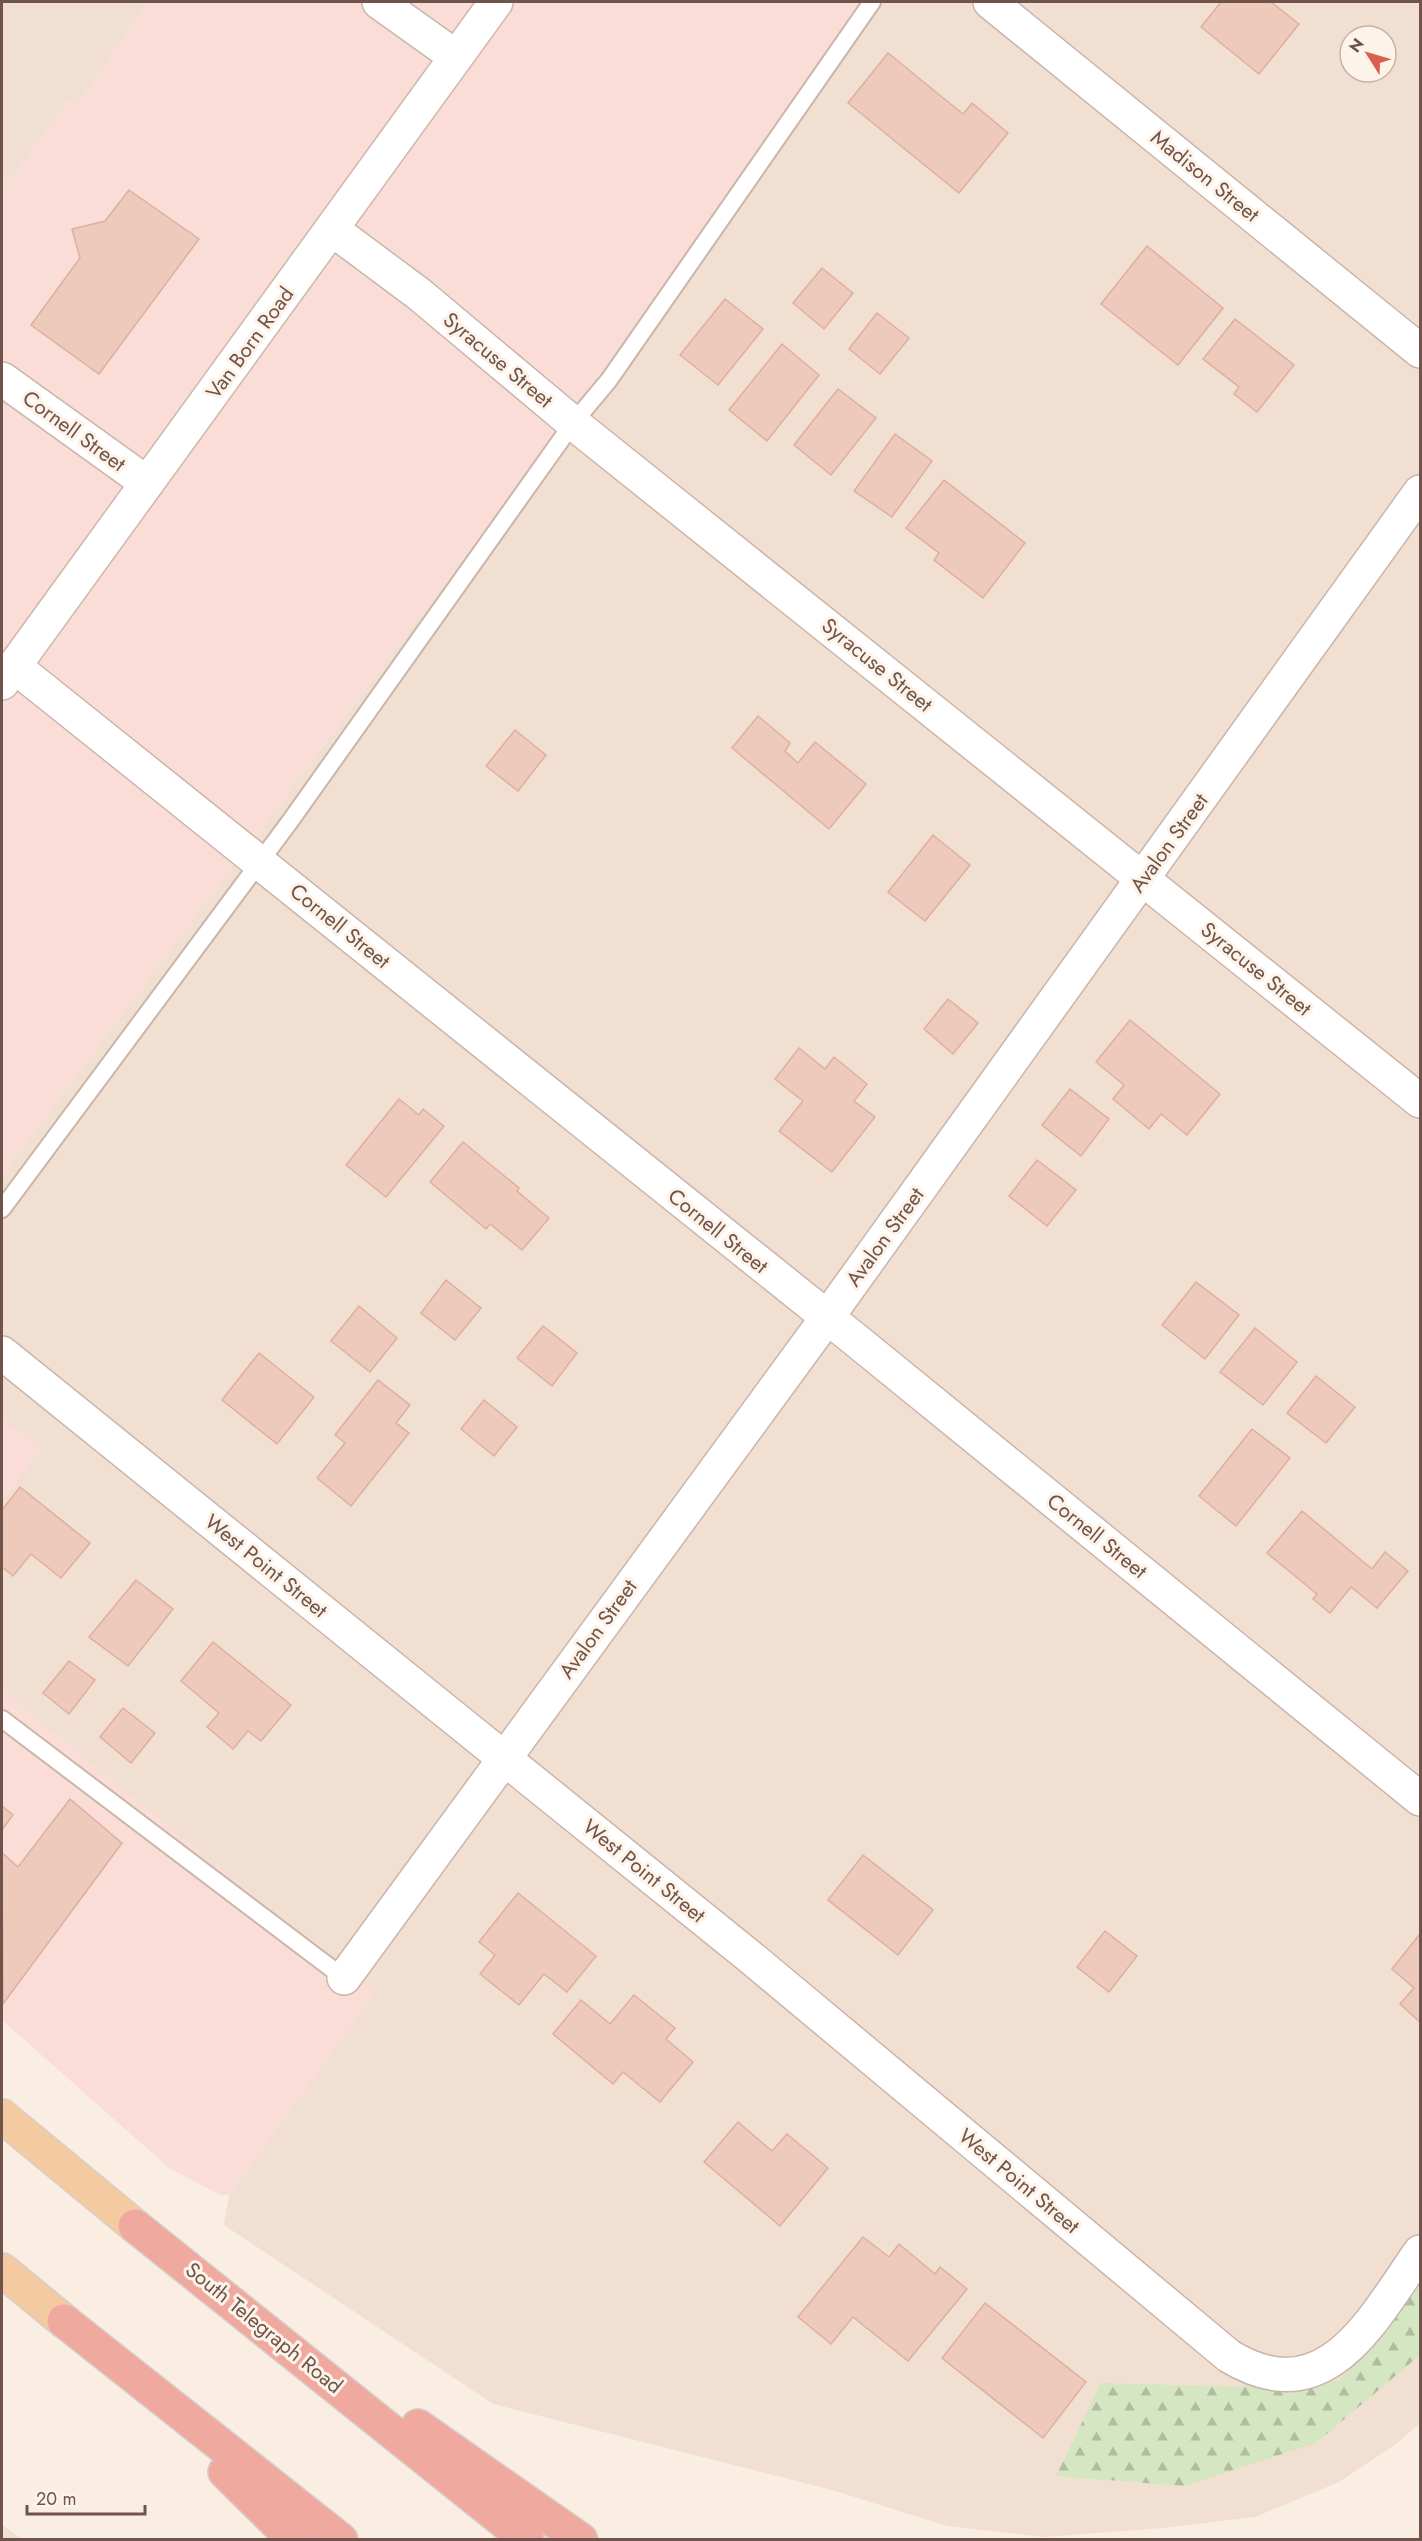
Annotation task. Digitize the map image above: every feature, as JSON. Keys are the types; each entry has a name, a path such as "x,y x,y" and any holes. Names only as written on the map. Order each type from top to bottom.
{"highway":[{"name":"South Telegraph Road","path":"135,2226 527,2540"},
{"path":"189,2268 581,2540"},
{"path":"64,2321 341,2540"},
{"path":"115,2363 294,2540"}],"main road":[{"name":"South Telegraph Road","path":"2,2116 135,2226"},
{"path":"2,2270 64,2321"}],"street":[{"path":"379,2 456,57"},
{"name":"Van Born Road","path":"8,675 333,230 496,2"},
{"name":"Madison Street","path":"990,2 1420,351"},
{"name":"Syracuse Street","path":"333,230 419,294 573,423 1420,1101"},
{"name":"Cornell Street","path":"2,379 147,483"},
{"name":"Avalon Street","path":"344,1978 504,1756 826,1319 1420,492"},
{"name":"Cornell Street","path":"8,675 260,861 1420,1799"},
{"name":"West Point Street","path":"2,1353 504,1756 749,1956 1229,2356 1246,2367 1271,2374 1292,2375 1317,2370 1335,2361 1355,2344 1420,2252"}],"lane":[{"path":"2,1209 260,861 573,423 609,380 872,2"},
{"path":"2,1719 344,1978"}],"shaded area":[{"path":"2,2 149,2 77,105 69,100 2,191"},
{"path":"149,2 880,2 2,1174 2,191 69,100 77,105"},
{"path":"880,2 1420,2 1420,2423 1396,2444 1339,2482 1255,2517 1163,2528 1044,2537 947,2526 832,2490 493,2404 224,2225 229,2195 374,1993 2,1692 2,1499 41,1450 2,1420 2,1174"},
{"path":"2,1420 41,1450 2,1499"},
{"path":"2,1692 375,1993 229,2195 220,2195 169,2168 2,2020"},
{"path":"2,2525 22,2539 2,2539"}],"green space":[{"path":"1420,2285 1420,2355 1316,2443 1185,2486 1056,2476 1101,2383 1251,2387 1339,2381"}],"building":[{"path":"1221,2 1271,2 1299,24 1259,74 1201,27"},
{"path":"888,53 963,114 972,103 1008,133 959,193 848,103"},
{"path":"129,190 199,239 99,374 31,325 80,258 72,229 105,221"},
{"path":"1147,246 1223,308 1178,365 1101,304"},
{"path":"822,268 853,293 824,329 793,303"},
{"path":"725,299 763,329 718,385 680,355"},
{"path":"877,313 909,338 880,374 849,349"},
{"path":"1235,319 1294,365 1257,412 1234,394 1239,387 1203,359"},
{"path":"782,344 819,375 767,441 729,410"},
{"path":"838,389 876,418 831,475 794,445"},
{"path":"895,434 932,461 892,517 854,491"},
{"path":"944,480 1025,543 983,598 934,560 939,553 906,528"},
{"path":"758,716 790,743 785,751 798,763 815,742 866,784 829,829 732,748"},
{"path":"515,730 546,755 518,791 486,766"},
{"path":"933,835 970,865 925,921 888,892"},
{"path":"948,999 978,1023 953,1054 924,1029"},
{"path":"1130,1020 1220,1094 1187,1135 1161,1114 1149,1129 1113,1099 1124,1085 1096,1062"},
{"path":"799,1048 825,1069 834,1057 867,1084 854,1101 875,1117 832,1172 779,1131 803,1101 775,1079"},
{"path":"1070,1089 1109,1119 1081,1156 1042,1125"},
{"path":"399,1099 419,1115 423,1109 444,1126 386,1197 346,1165"},
{"path":"463,1142 519,1188 517,1191 549,1218 522,1250 490,1224 486,1229 430,1182"},
{"path":"1037,1160 1076,1190 1047,1226 1009,1196"},
{"path":"446,1280 481,1308 455,1340 421,1313"},
{"path":"1196,1282 1239,1315 1205,1359 1162,1325"},
{"path":"359,1306 397,1338 370,1372 331,1341"},
{"path":"543,1326 577,1353 552,1386 517,1358"},
{"path":"1255,1328 1297,1362 1263,1405 1220,1372"},
{"path":"259,1353 314,1397 277,1444 222,1400"},
{"path":"1316,1376 1355,1407 1326,1443 1287,1413"},
{"path":"378,1380 410,1405 396,1423 409,1433 351,1506 317,1478 345,1443 335,1435"},
{"path":"484,1400 517,1427 494,1456 461,1429"},
{"path":"1252,1429 1290,1458 1236,1526 1199,1496"},
{"path":"20,1487 90,1543 61,1578 31,1554 13,1576 2,1567 2,1510"},
{"path":"1302,1511 1372,1569 1385,1552 1408,1571 1377,1608 1351,1587 1330,1613 1313,1599 1317,1594 1267,1553"},
{"path":"136,1580 173,1609 128,1666 89,1637"},
{"path":"213,1642 291,1705 261,1741 248,1731 233,1749 207,1727 219,1713 181,1681"},
{"path":"69,1661 95,1680 69,1714 43,1693"},
{"path":"123,1708 155,1733 131,1763 100,1737"},
{"path":"70,1799 122,1843 3,2004 2,1853 18,1867"},
{"path":"2,1806 13,1815 2,1830"},
{"path":"863,1855 933,1910 898,1955 828,1900"},
{"path":"518,1893 596,1956 567,1992 544,1974 519,2005 480,1974 495,1955 479,1942"},
{"path":"1105,1931 1137,1956 1109,1992 1077,1967"},
{"path":"1420,1934 1420,2022 1400,2004 1414,1988 1392,1969"},
{"path":"634,1995 675,2028 666,2039 693,2062 660,2102 623,2072 613,2084 553,2034 581,2000 610,2024"},
{"path":"738,2122 772,2151 787,2134 828,2168 780,2226 704,2162"},
{"path":"863,2237 889,2257 899,2244 935,2274 940,2267 967,2289 908,2361 853,2317 831,2344 798,2317"},
{"path":"985,2303 1086,2382 1043,2438 942,2358"}]}
